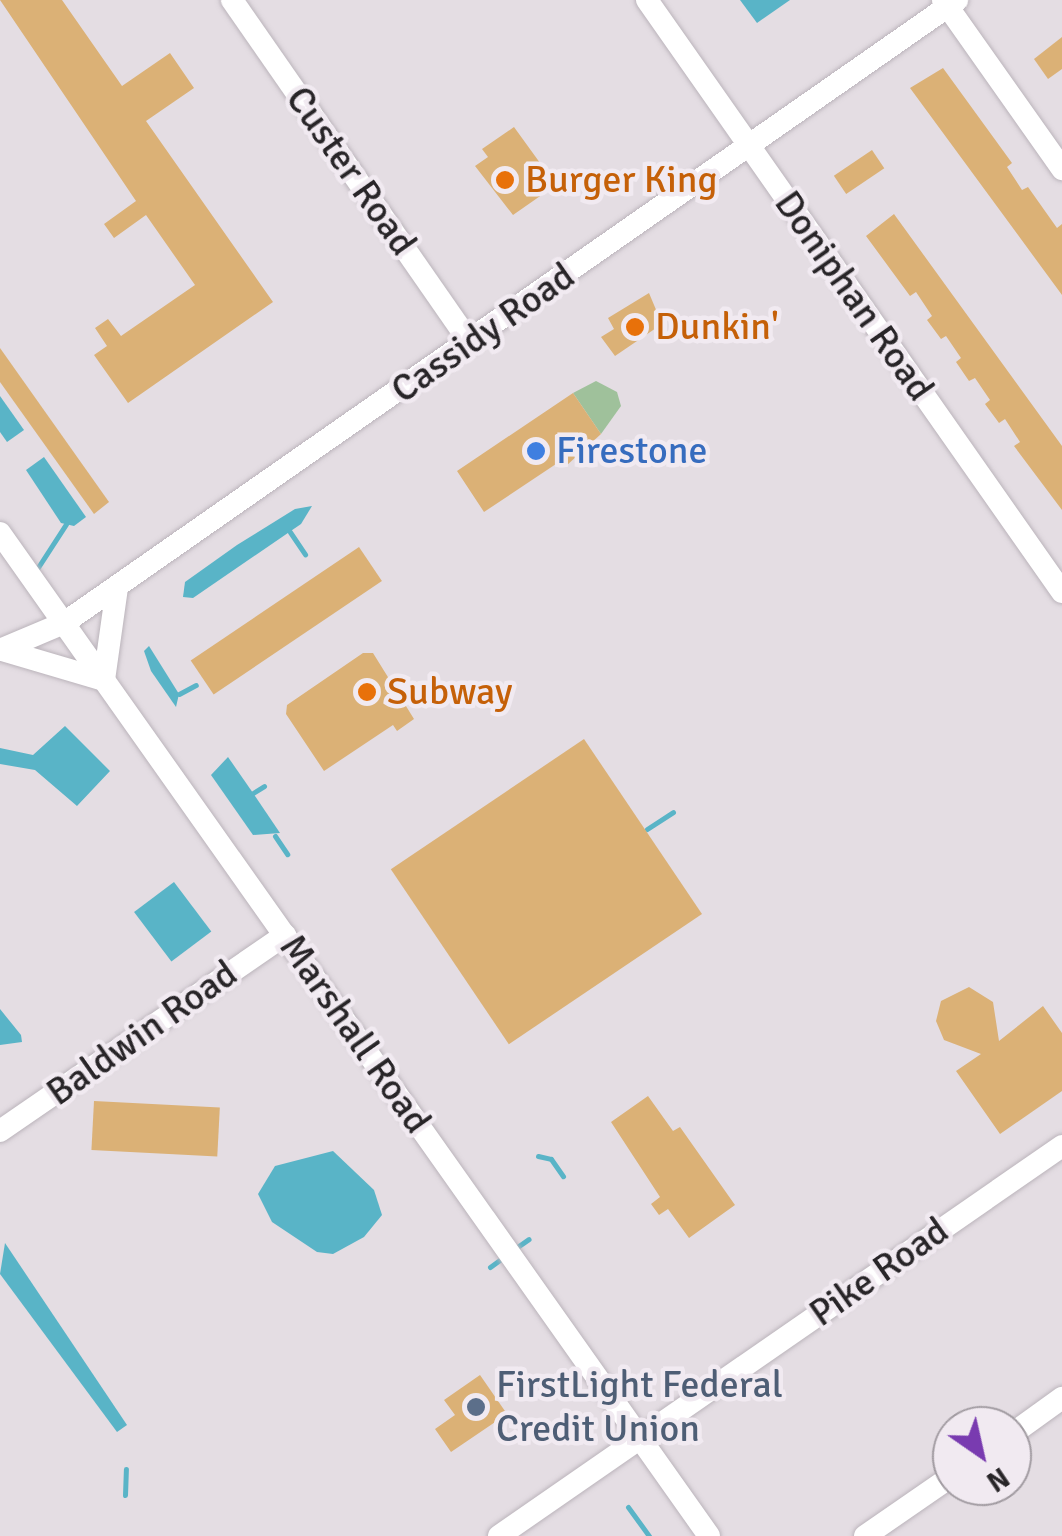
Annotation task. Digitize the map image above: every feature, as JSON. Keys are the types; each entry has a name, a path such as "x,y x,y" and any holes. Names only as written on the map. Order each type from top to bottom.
{"street":[{"name":"Custer Road","path":"232,0 470,342"},
{"name":"Doniphan Road","path":"647,0 1062,592"},
{"name":"Cassidy Road","path":"1,650 64,624 949,2"},
{"path":"949,2 1062,169"},
{"name":"Marshall Road","path":"0,533 709,1536"},
{"path":"1,650 104,680 117,587"},
{"name":"Baldwin Road","path":"0,1131 285,935"},
{"name":"Pike Road","path":"500,1536 1062,1146"},
{"path":"1032,1420 1062,1398"},
{"path":"865,1536 932,1490"}],"green space":[{"path":"596,381 617,392 621,406 601,434 573,393"}],"water":[{"path":"740,0 790,0 757,23"},
{"path":"0,396 24,430 7,442 0,432"},
{"path":"44,457 86,517 74,526 61,523 26,470"},
{"path":"312,506 301,524 193,598 183,597 185,582 237,545 295,509"},
{"path":"149,646 179,694 176,707 151,671 144,651"},
{"path":"65,726 110,771 77,806 35,770 0,764 0,748 33,755"},
{"path":"228,757 280,833 253,835 211,775"},
{"path":"174,882 211,932 171,962 134,912"},
{"path":"0,1009 21,1035 22,1042 0,1045"},
{"path":"333,1151 374,1190 382,1215 364,1237 333,1254 317,1252 272,1222 258,1194 275,1166"},
{"path":"5,1243 127,1425 117,1432 0,1274"}],"building":[{"path":"0,0 62,0 122,86 170,53 194,88 146,121 273,302 128,403 94,355 107,346 95,328 108,319 121,336 195,285 146,215 114,238 104,224 136,201"},
{"path":"1062,37 1062,69 1048,79 1034,59"},
{"path":"943,68 1012,163 1007,167 1022,190 1028,187 1057,228 1062,224 1062,295 910,88"},
{"path":"514,127 556,185 513,215 475,166 488,157 482,149"},
{"path":"872,150 884,168 846,194 834,176"},
{"path":"894,214 1062,446 1062,510 1014,446 1020,442 1005,419 999,423 985,404 990,400 975,378 969,381 956,362 961,358 946,336 941,339 927,320 932,316 916,292 910,296 866,236"},
{"name":"Dunkin'","path":"649,293 662,324 615,356 601,337 614,329 608,318"},
{"path":"0,348 109,502 94,514 0,382"},
{"name":"Firestone","path":"573,393 601,434 566,466 562,460 484,512 457,471"},
{"path":"359,547 382,581 214,695 191,661"},
{"path":"363,653 373,653 414,719 397,731 393,725 324,771 286,714 287,705"},
{"path":"584,739 702,914 509,1044 391,869"},
{"path":"969,987 993,1002 999,1041 1043,1006 1062,1033 1062,1091 1000,1134 956,1071 981,1054 944,1040 936,1021 941,1001"},
{"path":"648,1096 673,1131 680,1127 735,1205 689,1238 668,1209 659,1215 651,1204 660,1197 611,1122"},
{"path":"94,1101 220,1108 217,1157 91,1150"},
{"name":"FirstLight Federal Credit Union","path":"480,1375 507,1414 451,1452 435,1429 455,1415 444,1400"}],"waterway":[{"path":"35,572 66,524"},
{"path":"290,532 305,554"},
{"path":"179,694 196,685"},
{"path":"253,793 264,786"},
{"path":"647,829 673,812"},
{"path":"275,836 287,854"},
{"path":"538,1156 551,1159 563,1176"},
{"path":"513,1250 529,1239"},
{"path":"490,1267 504,1257"},
{"path":"125,1495 126,1469"},
{"path":"628,1507 649,1536"}],"place":[{"name":"Burger King","path":"505,180"},
{"name":"Dunkin'","path":"635,327"},
{"name":"Firestone","path":"536,451"},
{"name":"Subway","path":"367,692"},
{"name":"FirstLight Federal Credit Union","path":"476,1407"}]}
